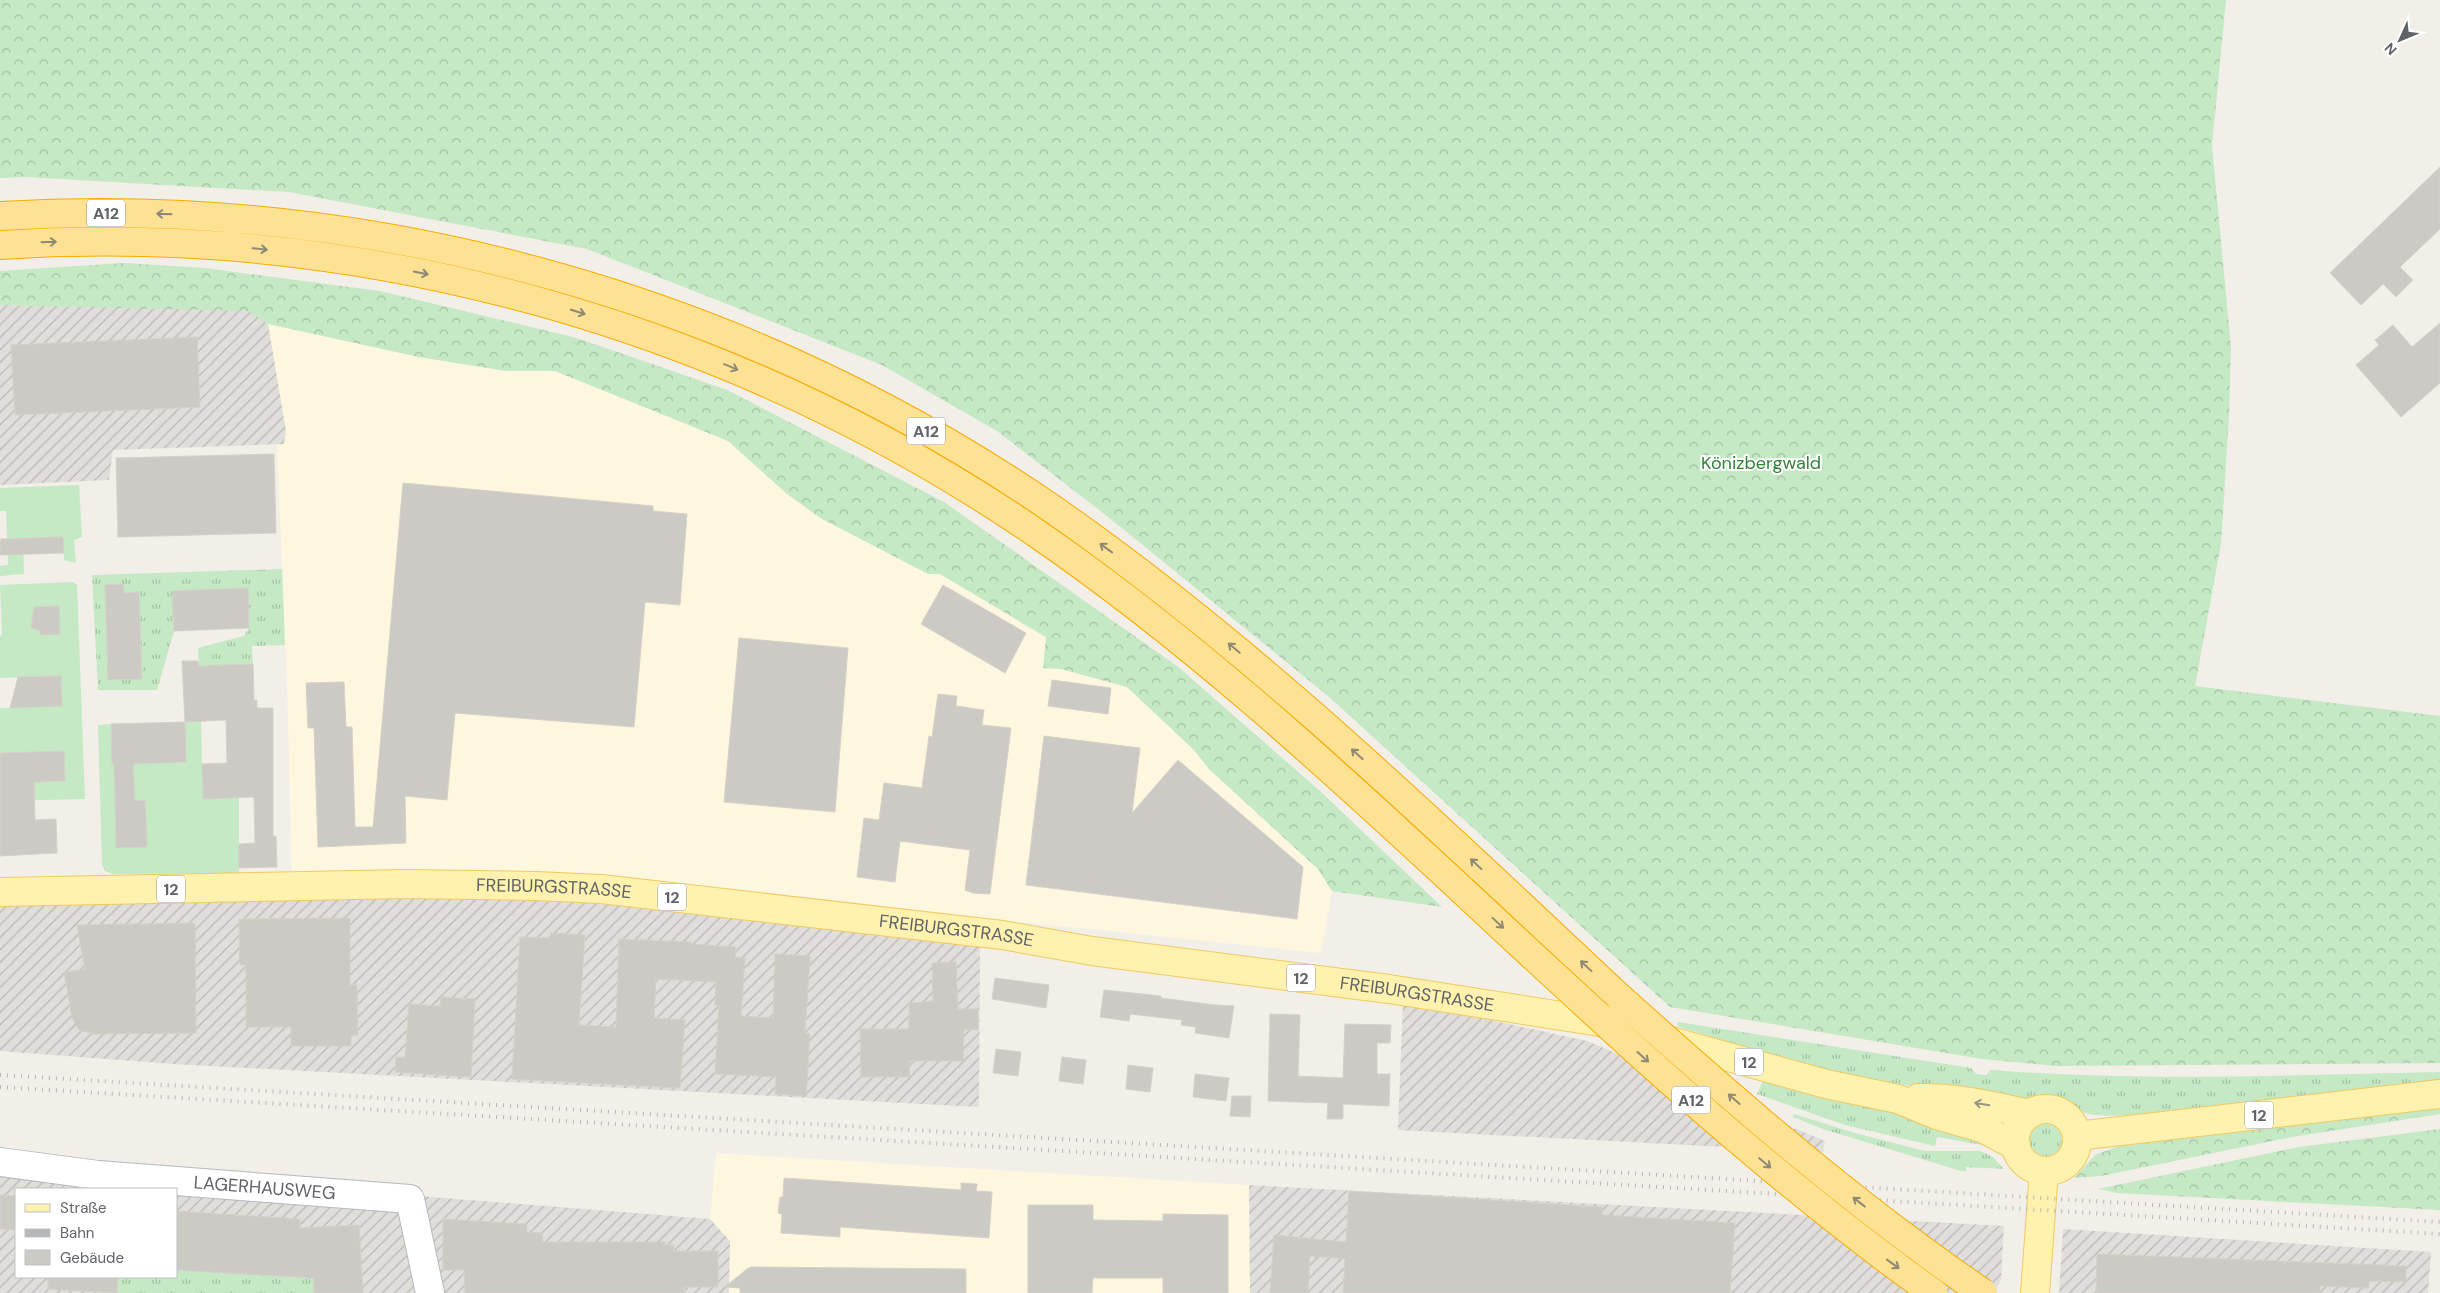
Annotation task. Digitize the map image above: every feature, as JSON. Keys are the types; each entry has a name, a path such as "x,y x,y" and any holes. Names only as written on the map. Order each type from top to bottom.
{"highway":[{"name":"A12","path":"0,216 86,213 213,216 304,225 410,241 515,265 604,290 674,314 772,353 917,425 1008,480 1099,542 1153,583 1272,680 1358,755 1667,1040 1771,1131 1886,1224 1983,1293"},
{"name":"A12","path":"0,245 137,242 245,247 402,269 507,292 611,322 762,380 856,425 948,476 1082,565 1164,627 1254,702 1600,1018 1740,1142 1861,1240 1933,1293"}],"main road":[{"name":"FREIBURGSTRASSE","path":"0,892 413,884 536,886 639,893 1009,936 1092,951 1389,989 1600,1022 1826,1084 1898,1099 1937,1115 1982,1128 2016,1146"},
{"name":"12","path":"2030,1114 2047,1109 2061,1113 2074,1125 2077,1136 2440,1094"},
{"name":"FREIBURGSTRASSE","path":"1898,1099 1938,1098 2030,1114"},
{"path":"2016,1146 2018,1128 2030,1114"},
{"path":"2036,1293 2044,1171 2056,1170 2070,1160 2076,1148 2077,1136"},
{"name":"12","path":"2016,1146 2024,1162 2044,1171"}],"street":[{"name":"LAGERHAUSWEG","path":"0,1162 98,1175 410,1199 430,1293"}],"shaded area":[{"path":"0,305 248,310 268,324 286,431 284,444 113,450 109,480 0,485"},
{"path":"268,324 419,357 506,371 555,370 728,441 787,494 822,519 928,574 940,574 1046,638 1043,668 1061,669 1127,687 1194,750 1209,769 1318,869 1332,891 1321,953 565,875 292,881 287,683 277,445 284,444 286,431"},
{"path":"186,895 504,897 658,905 980,941 979,1107 173,1064 0,1051 0,903"},
{"path":"1403,1001 1587,1041 1825,1141 1823,1152 1398,1130"},
{"path":"716,1153 1249,1185 1250,1293 729,1293 730,1241 710,1219"},
{"path":"0,1163 710,1219 730,1241 729,1293 0,1293"},
{"path":"1249,1185 2004,1226 2001,1279 1995,1293 1250,1293"},
{"path":"2063,1229 2431,1252 2428,1293 2059,1293"}],"green space":[{"name":"Könizbergwald","path":"0,0 2226,0 2212,146 2231,347 2229,416 2221,544 2195,686 2440,716 2440,1063 2055,1066 1982,1059 1670,1007 1328,696 1112,520 997,431 882,365 587,249 289,192 25,177 0,178"},
{"path":"124,263 205,268 380,291 577,338 727,390 944,502 1177,666 1319,790 1442,907 1332,891 1318,869 1209,769 1194,750 1127,687 1061,669 1043,668 1046,637 940,574 928,574 822,519 787,494 728,441 555,371 506,371 419,357 268,324 248,311 0,305 0,271"},
{"path":"79,485 82,537 74,540 76,563 64,560 63,537 23,538 24,574 0,576 0,566 8,565 6,511 0,511 0,488"},
{"path":"282,569 285,645 252,646 253,664 199,666 198,648 244,636 249,628 248,588 173,591 174,631 157,690 98,690 92,575","holes":["123,584 124,593 138,592 142,679 109,680 105,585"]},
{"path":"73,582 77,585 85,799 0,801 0,783 65,781 64,751 0,753 0,708 62,706 61,676 0,678 0,636 2,635 0,585","holes":["59,606 60,634 33,629 35,607"]},
{"path":"201,721 203,799 239,798 239,873 113,874 105,871 102,865 98,725 111,724 113,764 186,762 185,722","holes":["134,784 135,801 145,801 147,847 116,848 115,785"]},
{"path":"1678,1022 1971,1068 1976,1074 1986,1075 1991,1070 2047,1074 2159,1077 2440,1072 2440,1080 2162,1112 2096,1115 2050,1098 2031,1100 1933,1089 1815,1068 1677,1026"},
{"path":"1763,1081 1966,1130 2004,1153 2002,1155 1988,1146 1937,1137 1935,1146 1845,1125 1757,1094"},
{"path":"2440,1108 2440,1114 2292,1137 2101,1176 2074,1178 2095,1155 2119,1146"},
{"path":"1794,1114 1855,1133 1925,1151 1980,1151 1993,1157 2004,1169 1966,1167 1966,1171 1961,1171 1823,1129 1793,1117"},
{"path":"2046,1124 2052,1125 2057,1129 2061,1134 2061,1146 2057,1151 2052,1155 2046,1156 2040,1155 2035,1151 2031,1146 2030,1140 2031,1134 2035,1129 2040,1125"},
{"path":"2440,1129 2440,1210 2117,1193 2098,1189 2299,1147"},
{"path":"178,1270 313,1279 314,1293 117,1293 118,1278 178,1278"}],"building":[{"path":"2440,167 2440,229 2400,267 2413,280 2396,297 2383,284 2361,305 2330,273"},
{"path":"2440,323 2440,383 2401,417 2356,365 2379,345 2375,340 2393,325 2412,347"},
{"path":"197,337 200,407 15,415 11,345"},
{"path":"274,454 276,533 118,537 116,458"},
{"path":"403,483 653,506 653,511 687,514 680,605 645,602 634,727 455,713 447,800 405,796 406,843 318,847 314,728 308,728 306,683 344,682 346,727 352,727 355,827 373,827"},
{"path":"63,537 64,553 0,555 0,539"},
{"path":"123,584 124,593 139,592 142,679 108,680 105,585"},
{"path":"943,585 1026,633 1005,673 921,624"},
{"path":"248,588 249,628 174,631 172,591"},
{"path":"59,606 60,634 40,635 40,631 31,628 34,607"},
{"path":"739,638 848,648 835,812 724,802"},
{"path":"182,661 198,661 199,666 253,664 254,700 257,700 257,708 273,708 273,836 276,836 277,867 239,868 239,844 255,843 254,797 203,799 202,764 227,763 226,720 185,722"},
{"path":"61,676 62,706 10,708 18,677"},
{"path":"1052,680 1111,688 1108,714 1048,706"},
{"path":"938,694 957,696 956,706 984,710 982,725 1011,728 990,894 973,893 965,890 970,850 900,841 895,882 857,877 864,818 879,820 884,783 922,788 929,736 932,737"},
{"path":"185,722 186,762 133,764 135,801 145,800 147,847 116,848 111,724"},
{"path":"1044,736 1140,748 1132,813 1178,760 1303,867 1297,919 1026,885"},
{"path":"64,751 65,781 34,782 35,820 56,819 57,853 0,856 0,753"},
{"path":"350,918 350,985 357,985 358,1035 351,1035 351,1046 291,1046 291,1027 246,1027 246,965 240,965 239,919"},
{"path":"195,923 196,1033 94,1034 79,1030 72,1018 64,972 85,969 77,925"},
{"path":"551,933 585,935 579,1025 616,1027 619,939 691,942 691,944 736,947 735,957 745,958 741,1016 773,1018 775,954 810,956 805,1033 810,1034 806,1096 775,1094 776,1077 715,1074 719,1005 715,1005 716,982 656,979 654,1018 685,1020 680,1088 512,1079 520,937 550,938"},
{"path":"956,962 958,1009 978,1009 978,1030 964,1030 963,1061 910,1061 909,1077 861,1077 860,1029 909,1029 909,1003 933,1001 932,963"},
{"path":"995,978 1049,985 1046,1008 992,999"},
{"path":"1104,990 1234,1006 1229,1038 1195,1033 1196,1027 1181,1025 1182,1020 1130,1014 1129,1021 1100,1017"},
{"path":"441,997 475,999 471,1077 395,1072 396,1057 405,1058 409,1004 440,1006"},
{"path":"1270,1014 1300,1015 1298,1076 1343,1078 1345,1024 1391,1025 1390,1043 1377,1043 1377,1074 1390,1074 1389,1106 1343,1104 1343,1119 1327,1119 1328,1103 1268,1101"},
{"path":"996,1049 1021,1052 1018,1076 993,1073"},
{"path":"1062,1057 1086,1060 1083,1084 1059,1081"},
{"path":"1128,1065 1153,1068 1150,1092 1126,1089"},
{"path":"1195,1074 1229,1078 1226,1101 1193,1097"},
{"path":"1232,1096 1251,1096 1250,1117 1230,1116"},
{"path":"784,1178 961,1190 961,1183 977,1184 976,1191 992,1192 989,1238 840,1227 840,1237 781,1233 782,1214 778,1213 780,1197 783,1197"},
{"path":"1349,1191 1602,1207 1602,1215 1735,1223 1730,1293 1343,1293 1345,1259 1310,1256 1308,1293 1270,1293 1274,1235 1346,1242"},
{"path":"0,1195 15,1196 15,1230 0,1229"},
{"path":"1028,1205 1093,1205 1093,1220 1163,1221 1163,1214 1228,1215 1228,1293 1163,1293 1163,1278 1093,1278 1092,1293 1028,1293"},
{"path":"178,1211 300,1219 300,1228 359,1225 363,1293 314,1293 313,1278 178,1270"},
{"path":"443,1219 527,1224 527,1232 542,1233 543,1242 665,1242 665,1245 674,1245 674,1251 718,1251 718,1287 684,1287 685,1293 465,1293 464,1270 443,1270"},
{"path":"2097,1254 2406,1266 2406,1282 2369,1281 2369,1288 2320,1286 2320,1293 2096,1293"},
{"path":"751,1267 966,1269 966,1293 740,1293 740,1288 725,1287"},
{"path":"48,1278 118,1278 117,1293 48,1289"}],"railway":[{"path":"0,1075 2440,1222"},
{"path":"0,1087 2440,1234"}]}
